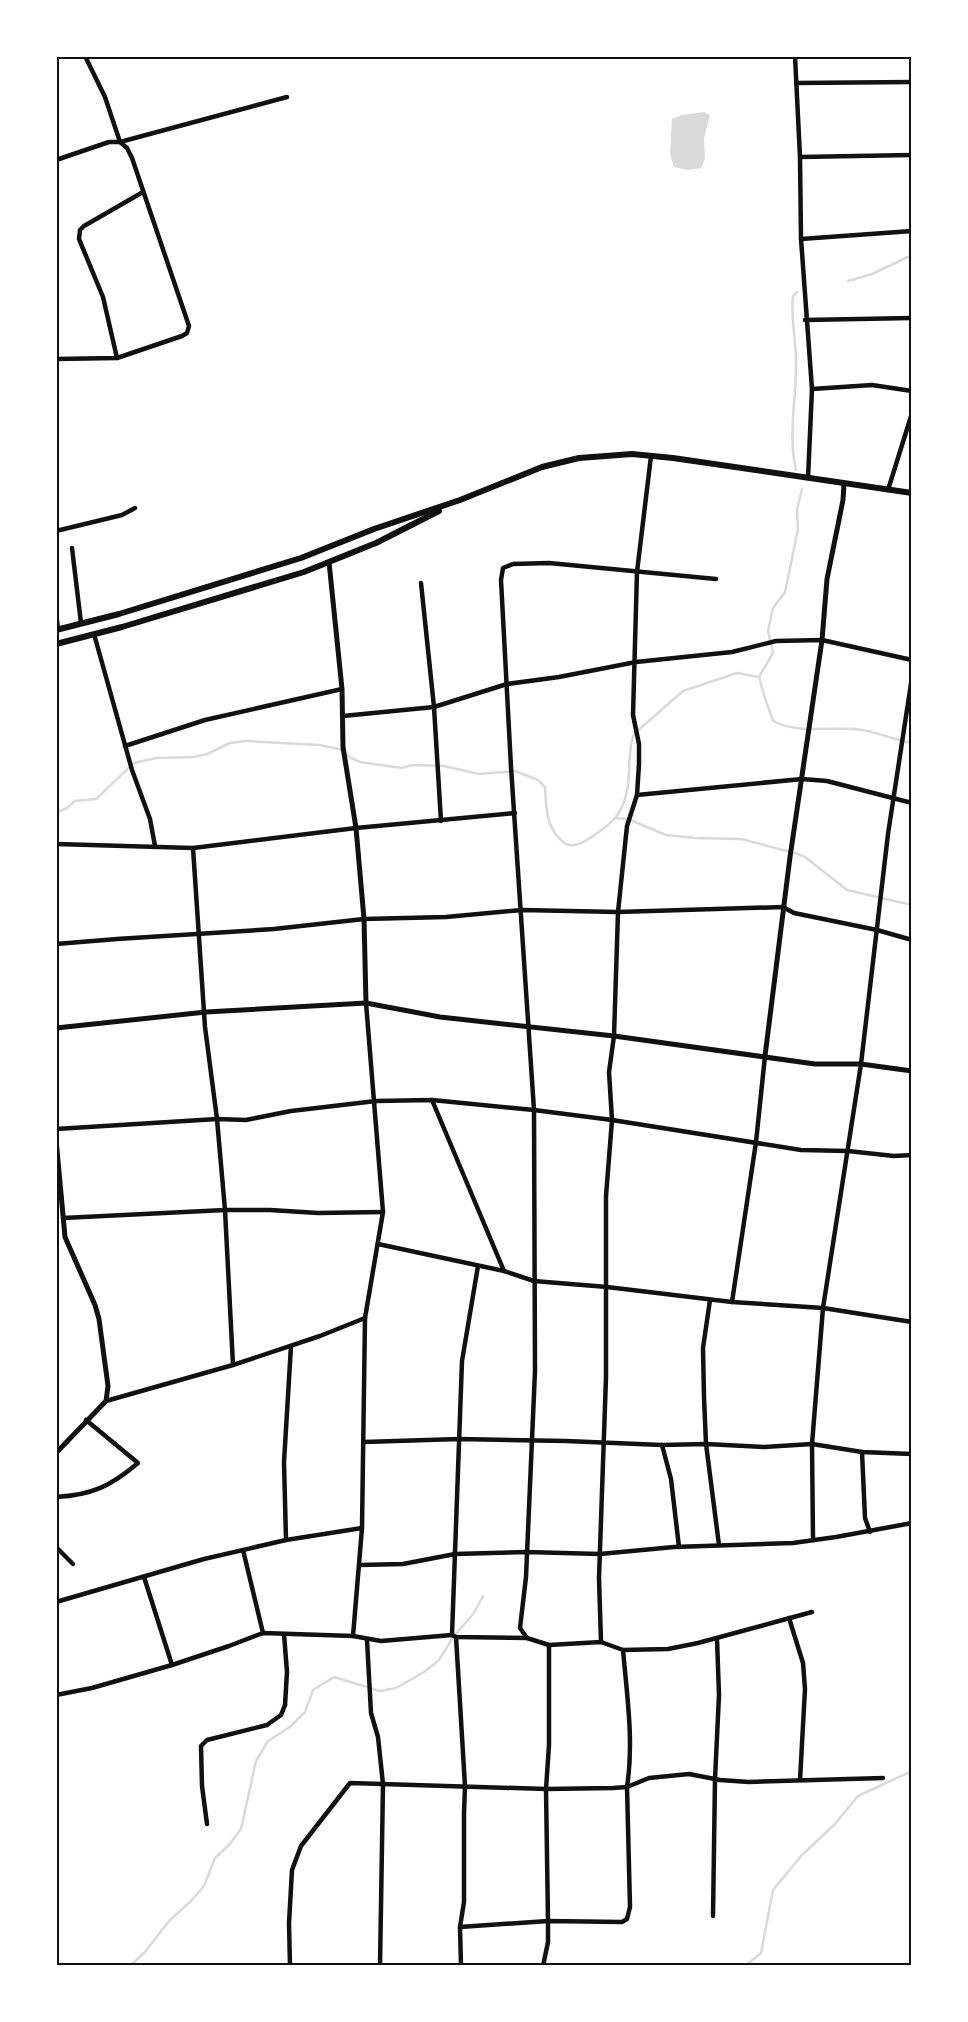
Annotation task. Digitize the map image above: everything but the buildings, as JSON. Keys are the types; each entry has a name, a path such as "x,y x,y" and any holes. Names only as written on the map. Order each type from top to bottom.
{"main road":[{"path":"58,630 301,558 374,529 460,500 542,467 608,454 651,456 912,493"},
{"path":"56,644 266,584 329,562 392,535 460,500"},
{"path":"92,620 94,634"}],"street":[{"path":"56,359 117,358 182,336 187,333 189,326 132,158 127,148 120,142 105,98 85,56"},
{"path":"795,56 805,320 812,389 808,478"},
{"path":"796,83 912,82"},
{"path":"56,160 109,142 120,142 288,97"},
{"path":"800,157 912,154"},
{"path":"117,358 103,297 79,239 80,230 144,192"},
{"path":"801,239 912,231"},
{"path":"805,320 912,318"},
{"path":"812,389 872,385 912,391"},
{"path":"888,490 912,413"},
{"path":"601,1642 600,1554 607,1287 606,1196 612,1120 609,1072 614,1036 618,912 627,826 637,795 640,751 634,714 637,572 651,456"},
{"path":"732,1302 756,1142 783,907 822,640 827,579 844,484"},
{"path":"56,532 122,515 135,508"},
{"path":"72,548 81,623"},
{"path":"329,562 342,689 343,747 356,828 364,919 366,1003 376,1101 383,1212 365,1318 362,1528 352,1636"},
{"path":"527,1638 520,1628 525,1585 535,1371 534,1110 511,767 503,568 508,565 549,563 716,579"},
{"path":"422,583 434,708 441,821"},
{"path":"94,634 132,770 150,819 154,846"},
{"path":"343,716 434,708 507,684 559,677 636,662 732,652 776,641 822,640 912,660"},
{"path":"813,1539 812,1444 823,1308 861,1064 893,798 912,677"},
{"path":"125,746 205,720 342,689"},
{"path":"637,795 802,780 827,781 912,803"},
{"path":"56,844 194,848 356,828 515,813"},
{"path":"194,848 206,1028 225,1210 233,1365"},
{"path":"56,944 274,929 364,919 446,917 522,910 618,912 783,907 794,913 877,930 912,940"},
{"path":"56,1028 206,1012 366,1003 440,1017 529,1025 815,1064 861,1064 912,1071"},
{"path":"432,1100 504,1271"},
{"path":"56,1129 217,1119 246,1120 291,1111 376,1101 432,1100 612,1120 801,1150 848,1151 912,1156"},
{"path":"56,1140 65,1237 92,1295 99,1319 108,1386 106,1401"},
{"path":"56,1219 225,1210 278,1210 318,1214 383,1212"},
{"path":"378,1244 504,1271 534,1281 607,1287 710,1300 823,1308 912,1322"},
{"path":"461,1966 460,1927 464,1902 464,1813 466,1786 454,1636 455,1554 462,1361 478,1266"},
{"path":"710,1300 703,1348 706,1444 718,1545"},
{"path":"56,1452 106,1401 233,1365 365,1318"},
{"path":"286,1540 284,1462 290,1346"},
{"path":"56,1497 98,1490 109,1485 138,1463 86,1420"},
{"path":"364,1442 459,1439 764,1447 812,1444 862,1452 912,1454"},
{"path":"662,1445 670,1479 679,1547"},
{"path":"862,1452 865,1518 870,1532"},
{"path":"360,1565 403,1564 455,1554 526,1552 600,1554 679,1547 793,1542 870,1532 912,1523"},
{"path":"56,1602 204,1559 286,1540 362,1528"},
{"path":"56,1548 73,1564"},
{"path":"243,1550 263,1633"},
{"path":"144,1577 172,1665"},
{"path":"56,1695 92,1688 172,1665 263,1633 352,1636 381,1641 454,1636 527,1638 549,1645 601,1642 623,1650 668,1649 717,1638 812,1612"},
{"path":"789,1618 803,1663 805,1689 800,1780"},
{"path":"208,1824 202,1786 201,1746 207,1740 267,1724 281,1715 285,1705 288,1672 284,1634"},
{"path":"713,1916 715,1779 719,1695 717,1638"},
{"path":"367,1640 371,1713 378,1737 383,1784 380,1966"},
{"path":"543,1966 548,1942 546,1789 549,1745 549,1645"},
{"path":"460,1927 548,1921 622,1922 627,1919 630,1907 627,1787 630,1770 630,1742 623,1650"},
{"path":"290,1966 289,1923 292,1870 301,1846 350,1783 546,1789 627,1787 649,1778 688,1774 749,1782 883,1778"}],"lane":[{"path":"56,600 58,630"}],"shaded area":[{"path":"704,112 710,115 704,139 705,159 701,168 688,170 674,167 670,154 672,119 682,115"}],"waterway":[{"path":"848,281 872,274 912,255"},
{"path":"796,470 792,432 796,379 792,305 793,296 797,292"},
{"path":"759,677 773,653 768,631 773,608 785,592 798,529 797,510 802,489"},
{"path":"56,813 67,808 75,801 96,799 134,763 156,758 194,757 207,754 230,743 245,741 319,745 339,749 360,762 402,768 412,765 444,766 479,774 515,771 538,780 545,787 548,816 552,829 564,843 574,845 602,830 615,818 621,809 627,791 634,734 683,691 737,673 759,677"},
{"path":"759,677 773,721 803,729 861,730 912,743"},
{"path":"615,818 628,819 666,835 741,839 798,854 805,857 847,890 912,905"},
{"path":"124,1966 132,1964 145,1952 169,1921 204,1886 215,1858 229,1845 241,1829 256,1761 268,1741 290,1727 305,1712 313,1690 334,1677 380,1691 396,1688 424,1672 439,1660 454,1636 474,1613 483,1596"},
{"path":"745,1966 761,1953 773,1890 801,1856 834,1825 858,1796 912,1771"}]}
